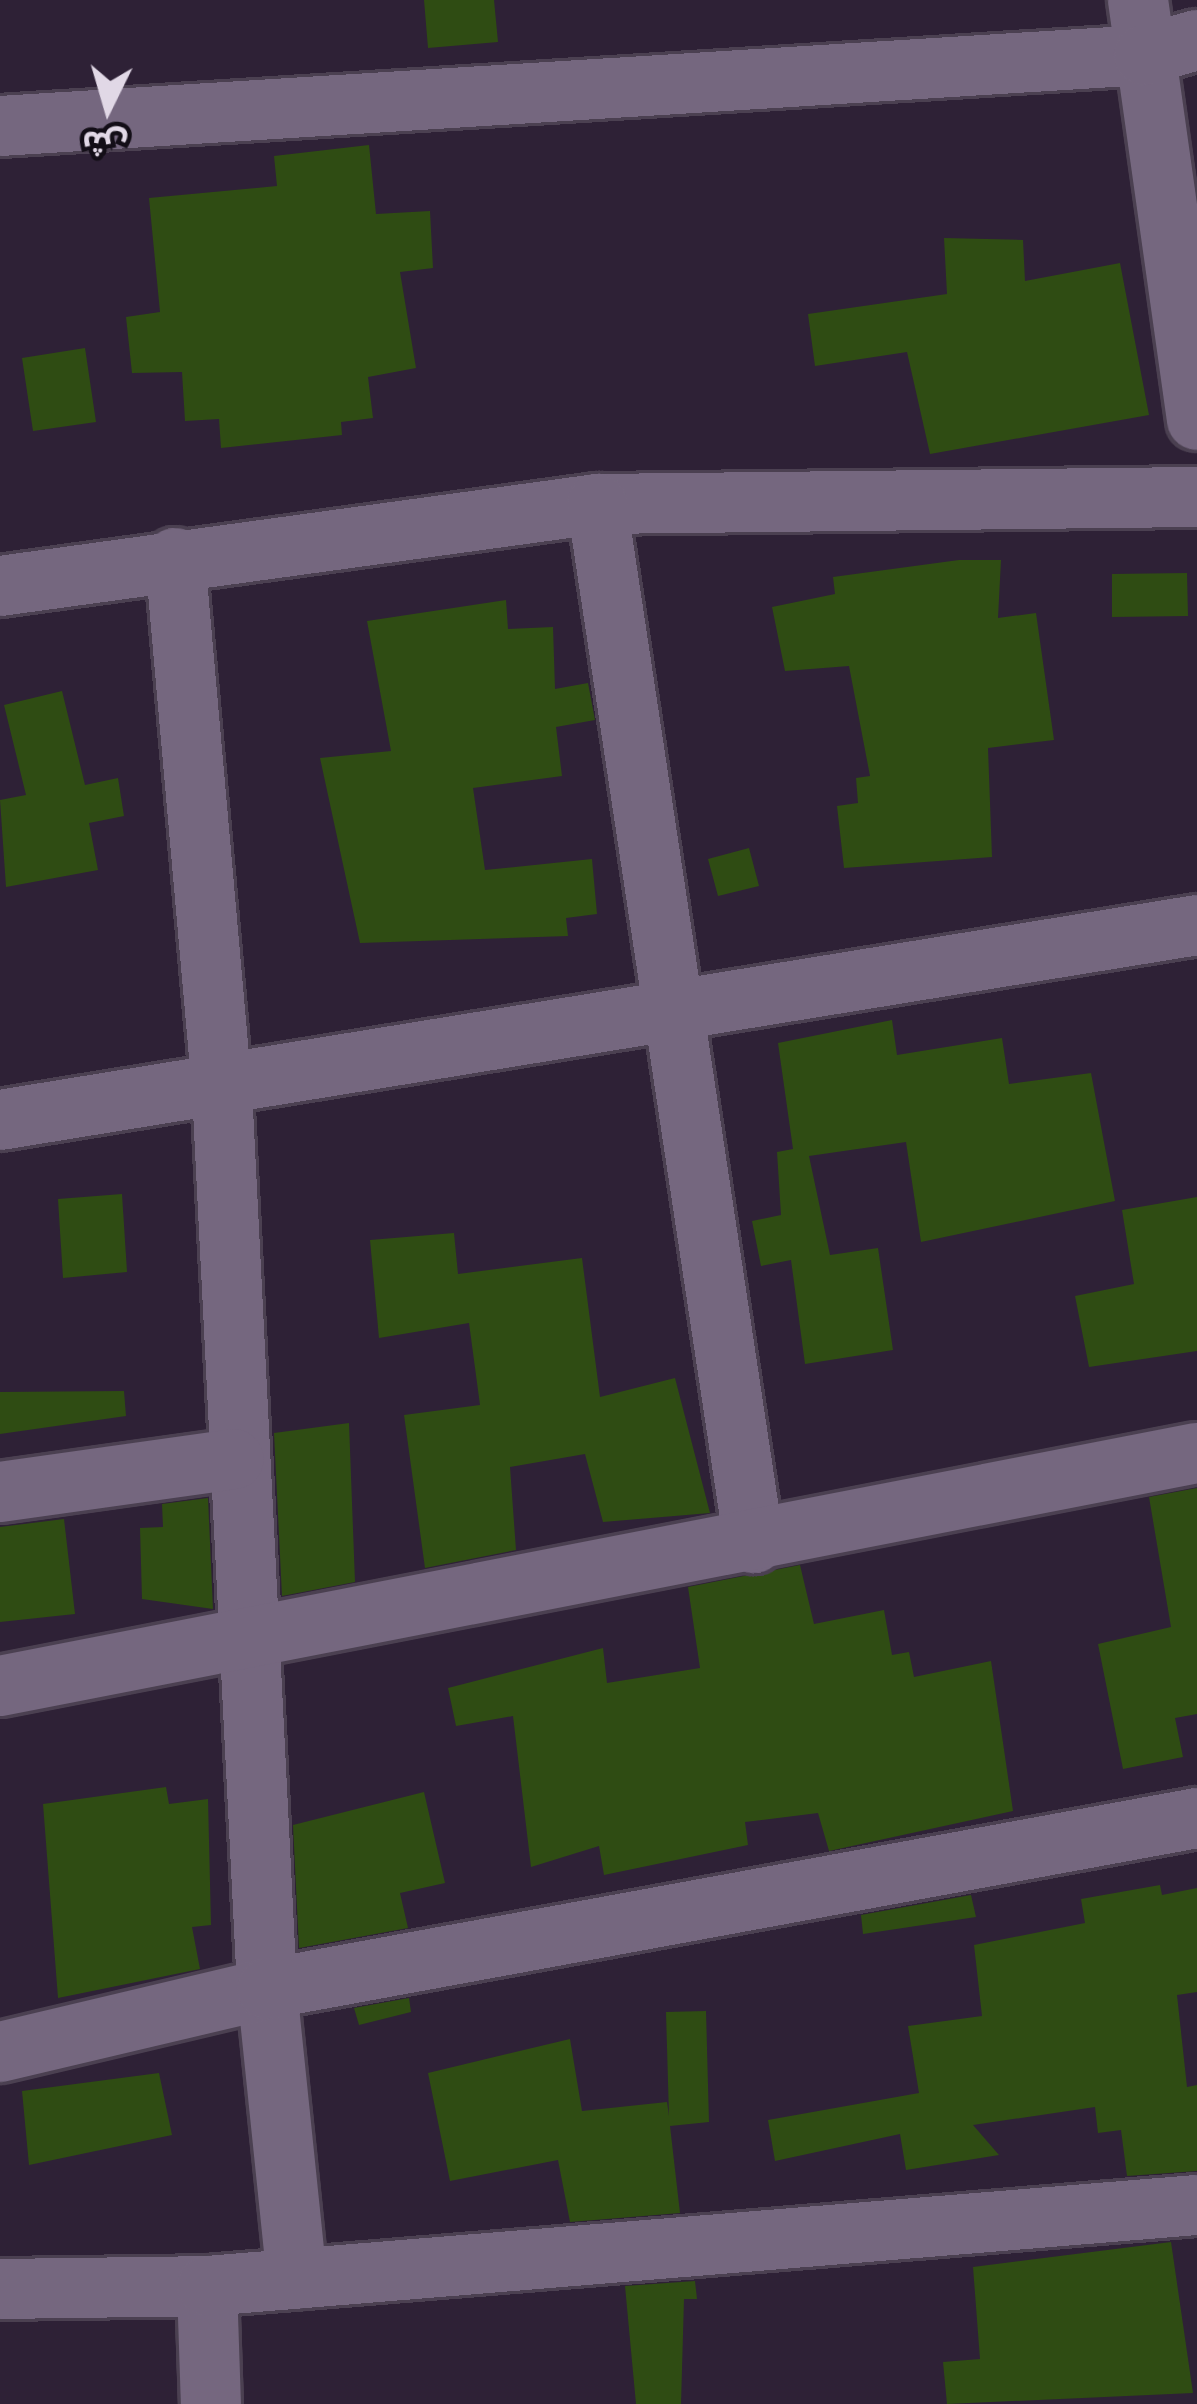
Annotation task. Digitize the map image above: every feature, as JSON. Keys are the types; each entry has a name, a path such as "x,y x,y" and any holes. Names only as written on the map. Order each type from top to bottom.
{"street":[{"path":"0,126 1160,32 1197,420"},
{"path":"0,586 597,504 1197,497"},
{"path":"597,504 669,1017 754,1544"},
{"path":"175,559 222,1090 234,1459 251,1643 267,1989 297,2278"},
{"path":"0,1120 222,1090 1197,925"},
{"path":"0,1687 251,1643 1197,1453"},
{"path":"0,1492 234,1459"},
{"path":"0,2052 267,1989 1197,1818"},
{"path":"0,2289 207,2286 1197,2205"},
{"path":"207,2286 211,2404"}],"building":[{"path":"424,0 494,0 498,42 428,48"},
{"path":"369,145 376,214 430,211 433,268 400,272 416,368 368,377 373,418 341,422 342,435 221,448 219,419 185,421 182,372 132,373 126,317 160,312 149,198 277,186 274,156"},
{"path":"944,238 1023,240 1025,281 1120,263 1149,415 930,454 907,352 815,366 808,314 947,294"},
{"path":"85,348 96,422 33,431 22,358"},
{"path":"959,560 1001,560 998,618 1036,613 1054,740 988,748 992,857 844,868 837,806 858,803 856,778 870,776 849,666 785,671 772,607 835,594 833,577"},
{"path":"1187,573 1188,616 1112,617 1112,574"},
{"path":"506,600 508,629 553,627 555,689 588,683 595,720 556,727 562,776 473,788 485,870 592,859 597,914 566,918 568,936 360,943 320,758 391,751 367,621"},
{"path":"62,691 85,785 118,778 124,816 89,823 98,870 6,887 0,800 26,795 4,705"},
{"path":"749,848 759,886 718,896 708,859"},
{"path":"892,1020 897,1055 1002,1038 1009,1084 1091,1073 1115,1201 921,1242 906,1142 809,1156 830,1255 878,1248 893,1350 805,1364 791,1260 761,1266 752,1221 781,1215 777,1152 793,1149 778,1043"},
{"path":"122,1194 127,1272 63,1278 58,1199"},
{"path":"1197,1197 1197,1351 1089,1367 1075,1296 1134,1284 1122,1210"},
{"path":"454,1233 458,1274 582,1258 600,1397 675,1378 710,1513 603,1522 585,1454 510,1467 516,1550 425,1568 404,1415 480,1405 469,1323 379,1338 370,1240"},
{"path":"124,1391 126,1416 0,1434 0,1392"},
{"path":"349,1423 355,1582 282,1596 274,1433"},
{"path":"1197,1488 1197,1714 1175,1718 1183,1757 1123,1769 1098,1644 1171,1627 1149,1497"},
{"path":"208,1498 213,1609 142,1599 140,1528 163,1527 162,1504"},
{"path":"64,1519 75,1614 0,1622 0,1527"},
{"path":"800,1565 814,1624 884,1610 892,1655 909,1652 914,1677 991,1661 1013,1811 829,1851 818,1813 745,1822 748,1845 604,1875 599,1846 531,1867 513,1716 456,1726 448,1688 603,1648 607,1683 700,1668 688,1587"},
{"path":"166,1787 169,1804 208,1799 211,1925 192,1927 200,1969 58,1998 43,1804"},
{"path":"424,1792 445,1883 400,1893 408,1928 299,1948 293,1825"},
{"path":"1160,1885 1162,1895 1197,1888 1197,1992 1177,1995 1187,2087 1197,2085 1197,2171 1127,2176 1121,2130 1098,2133 1095,2107 973,2125 999,2155 906,2170 900,2134 775,2161 768,2120 919,2093 908,2026 982,2016 974,1945 1085,1923 1081,1899"},
{"path":"971,1895 976,1917 863,1934 861,1915"},
{"path":"409,1998 411,2012 359,2025 354,2008"},
{"path":"706,2011 709,2122 670,2126 680,2213 570,2222 558,2160 450,2181 428,2073 570,2039 582,2111 667,2102 669,2116 666,2012"},
{"path":"159,2073 172,2135 29,2165 22,2091"},
{"path":"1171,2242 1193,2393 947,2404 943,2362 980,2359 973,2267"},
{"path":"695,2281 697,2299 684,2299 681,2404 636,2404 625,2286"}]}
